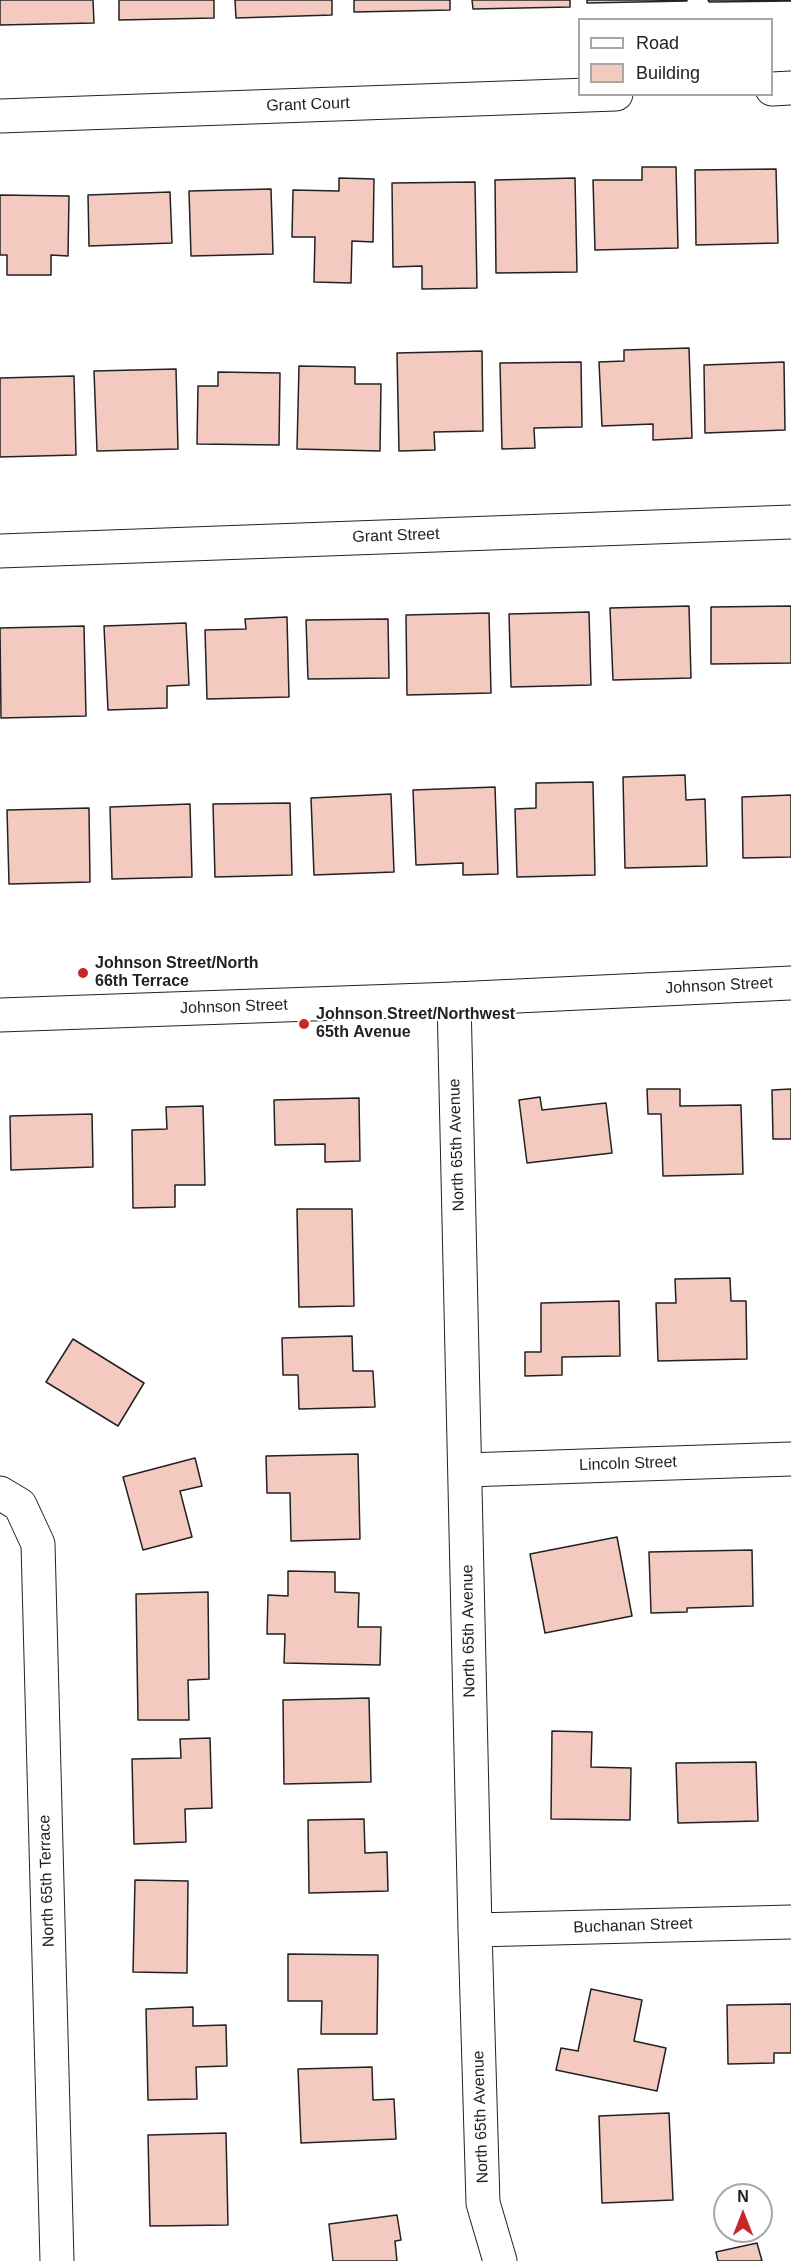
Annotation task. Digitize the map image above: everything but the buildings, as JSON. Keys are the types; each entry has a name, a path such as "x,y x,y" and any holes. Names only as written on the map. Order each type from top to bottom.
{"street":[{"path":"773,89 791,88"},
{"name":"Grant Court","path":"0,116 578,95"},
{"name":"Grant Street","path":"0,551 791,522"},
{"name":"Johnson Street","path":"0,1015 454,999 791,983"},
{"name":"North 65th Avenue","path":"454,999 483,2203 500,2261"},
{"name":"Lincoln Street","path":"466,1470 791,1459"},
{"name":"North 65th Terrace","path":"10,1499 38,1544 57,2261"},
{"name":"Buchanan Street","path":"475,1930 791,1922"}],"place":[{"name":"Johnson Street/North 66th Terrace","path":"83,973"},
{"name":"Johnson Street/Northwest 65th Avenue","path":"304,1024"}]}
